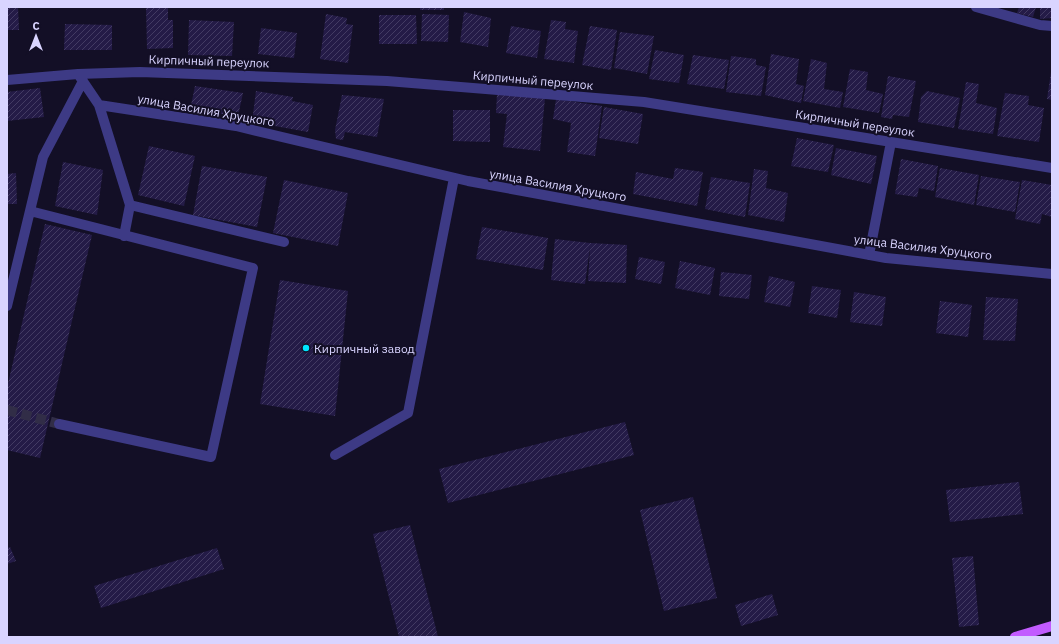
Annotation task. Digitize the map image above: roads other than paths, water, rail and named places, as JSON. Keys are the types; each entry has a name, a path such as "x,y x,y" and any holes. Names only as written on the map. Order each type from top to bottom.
{"main road":[{"path":"1017,637 1052,626"}],"street":[{"path":"976,7 1040,25 1052,26"},
{"name":"Кирпичный переулок","path":"7,80 81,78 140,72 387,81 644,102 1052,168"},
{"path":"81,78 99,105 130,205 124,236"},
{"path":"7,306 43,157 81,78"},
{"name":"улица Василия Хруцкого","path":"99,105 236,126 454,178 869,255 886,258 1052,274"},
{"path":"869,255 891,142"},
{"path":"334,455 408,413 454,178"},
{"path":"130,205 284,242"},
{"path":"30,211 253,268 211,457 58,424"}],"tunnel":[{"path":"7,410 59,424"}],"place":[{"name":"Кирпичный завод","path":"306,348"}]}
